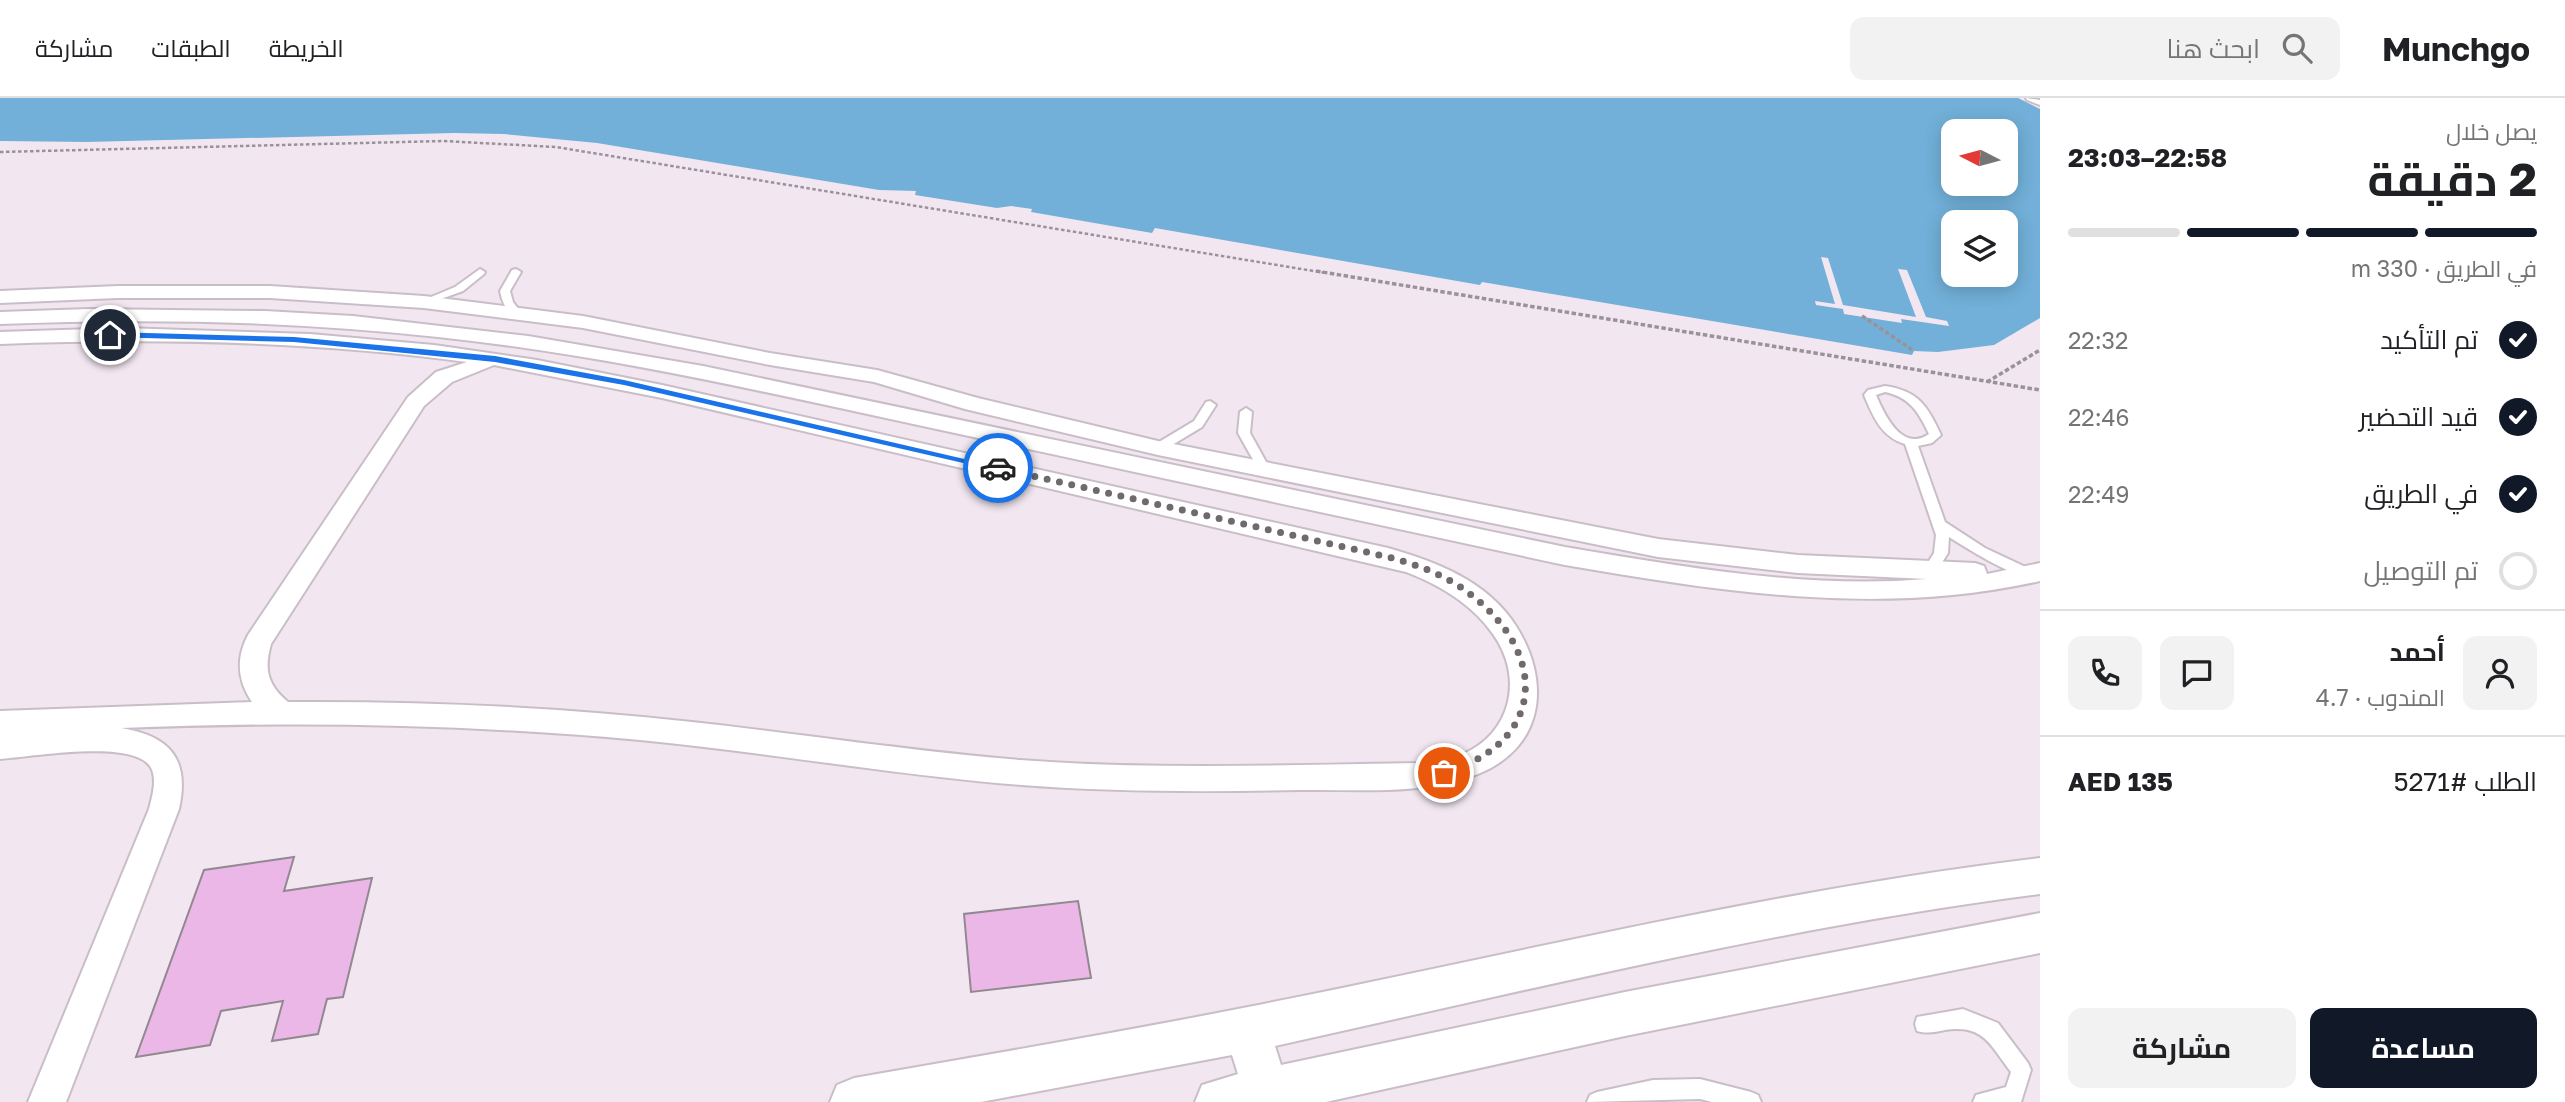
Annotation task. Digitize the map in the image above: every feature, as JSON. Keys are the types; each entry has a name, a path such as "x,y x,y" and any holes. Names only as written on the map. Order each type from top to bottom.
{"street":[{"path":"0,297 195,291 343,295 517,314 653,334 770,359 877,376 973,404 1158,448 1669,549 1798,564 2035,573"},
{"path":"38,295 92,315"},
{"path":"321,318 343,295"},
{"path":"0,318 92,315 321,318 444,329 573,347 703,372 1566,556 1675,575 1760,586 1920,590 1991,583 2035,573"},
{"path":"0,338 224,336 352,343 495,359 605,379 1388,557 1432,571 1479,601 1502,624 1521,659 1526,695 1514,729 1502,744 1485,757 1444,773 1419,776 1155,779 993,770 727,737 552,721 375,713 183,714 0,723"},
{"path":"283,714 262,695 255,684 253,664 258,642 415,402 444,377 495,359"},
{"path":"715,404 834,401"},
{"path":"993,435 1010,449 1029,458 1128,497"},
{"path":"0,747 113,739 130,741 157,753 166,764 170,776 164,809 47,1102"},
{"path":"854,1102 1247,1030 1606,952 1935,889 2040,876"},
{"path":"1219,1102 1651,1008 2037,940"},
{"path":"1247,1030 1267,1092"}],"lane":[{"path":"2030,98 2040,103"},
{"path":"424,302 459,289 480,272"},
{"path":"516,272 505,291 508,303 517,314"},
{"path":"1910,441 1927,442 1935,435 1922,406 1902,392 1885,389 1872,391 1870,395 1884,426 1891,434 1910,441 1941,525 1941,553 1931,569"},
{"path":"1158,448 1198,424 1210,405"},
{"path":"1246,412 1244,433 1264,469"},
{"path":"1941,525 1980,551 2035,573"},
{"path":"1924,1024 1963,1018 1992,1030 2021,1070 2014,1096 1983,1102"},
{"path":"1597,1102 1653,1090 1700,1089 1751,1102"}],"path":[{"path":"0,152 443,141 556,147 2040,390"},
{"path":"1861,316 1914,351"},
{"path":"1986,383 2040,350"}],"water":[{"path":"0,98 2018,98 2040,109 2040,318 1994,345 1938,352 1914,351 1912,355 1482,282 1480,285 1155,228 1152,233 1031,212 1032,209 1011,206 997,208 915,195 916,191 879,190 597,143 504,134 454,133 86,142 0,141"}],"pier":[{"path":"1821,257 1828,258 1843,305 1916,317 1898,269 1907,270 1926,317 1947,321 1949,326 1901,319 1902,323 1844,314 1843,309 1816,305 1815,301 1835,304"}],"building":[{"path":"294,857 284,891 372,878 343,997 327,999 318,1034 272,1041 283,1001 221,1011 210,1045 136,1057 204,870"},
{"path":"1078,901 1091,978 971,992 964,914"}],"way so far":[{"path":"998,468 1388,557 1432,571 1471,594 1502,624 1513,641 1521,659 1526,695 1514,729 1502,744 1485,757 1444,773"}],"route":[{"path":"110,335 175,334 294,339 495,359 624,382 998,468"}]}
